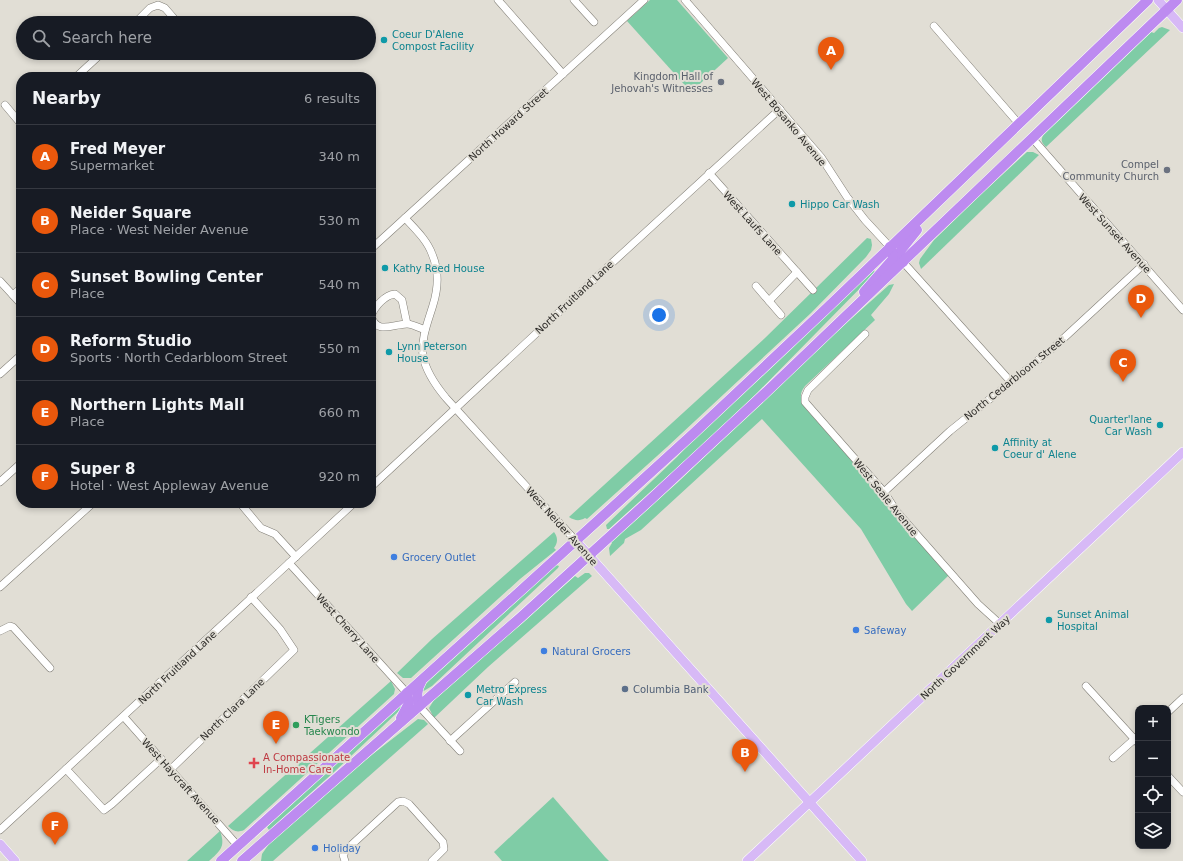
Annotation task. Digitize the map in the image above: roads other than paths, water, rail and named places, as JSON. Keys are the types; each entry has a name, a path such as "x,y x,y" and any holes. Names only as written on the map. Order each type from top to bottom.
{"highway":[{"path":"221,861 576,541 726,403 1148,0"},
{"path":"247,859 589,555 750,408 1177,0"},
{"path":"903,262 900,255 904,244 931,214 941,198"},
{"path":"858,305 863,293 893,259 890,247"},
{"path":"419,706 417,694 418,687 425,677"},
{"path":"397,725 409,703 407,693"},
{"path":"247,859 246,846 259,827"},
{"path":"236,861 239,853 238,846"}],"main road":[{"path":"1158,0 1183,28"},
{"name":"North Government Way","path":"747,861 1183,452"},
{"name":"West Neider Avenue","path":"576,541 862,861"},
{"path":"0,844 16,861"}],"street":[{"path":"498,0 563,74"},
{"name":"North Howard Street","path":"376,244 644,0"},
{"name":"West Bosanko Avenue","path":"684,0 821,157 846,197 890,247"},
{"path":"579,2 594,22"},
{"path":"142,16 150,8 158,5 165,8 172,16"},
{"path":"934,26 1019,124"},
{"path":"81,72 94,60"},
{"path":"5,105 16,118"},
{"name":"North Fruitland Lane","path":"376,482 612,262 780,109"},
{"name":"West Sunset Avenue","path":"1032,138 1183,310"},
{"name":"West Laufs Lane","path":"709,173 813,290"},
{"name":"West Neider Avenue","path":"405,218 426,242 433,255 436,271 434,304 423,340 423,356 427,369 437,387 456,409 576,541"},
{"path":"903,262 1011,382"},
{"name":"North Cedarbloom Street","path":"884,492 950,431 1052,350 1144,264"},
{"path":"769,301 797,272"},
{"path":"0,281 16,298"},
{"path":"756,286 781,315"},
{"path":"376,308 387,296 395,294 402,300 407,324"},
{"path":"376,325 380,327 407,324 425,330"},
{"name":"West Seale Avenue","path":"865,334 808,390 804,397 805,402 884,492 896,512 978,604 1000,624"},
{"path":"0,374 16,360"},
{"path":"0,482 16,468"},
{"path":"0,587 87,508"},
{"path":"244,508 261,528 275,534 296,557"},
{"name":"North Fruitland Lane","path":"0,830 349,508"},
{"name":"West Cherry Lane","path":"289,563 407,693"},
{"name":"North Clara Lane","path":"171,769 294,650 280,629 251,597"},
{"path":"0,631 10,626 13,628 50,668"},
{"path":"450,741 515,682"},
{"path":"1086,686 1135,737"},
{"path":"1171,709 1183,698"},
{"path":"419,706 460,751"},
{"name":"West Haycraft Avenue","path":"124,717 238,846"},
{"path":"1113,758 1135,741"},
{"path":"66,769 104,810 161,759"},
{"path":"1169,777 1183,792"},
{"path":"345,861 343,855 347,849 398,802 403,801 409,804 442,842 444,849 432,861"}],"place":[{"name":"Coeur D'Alene Compost Facility","path":"384,40"},
{"name":"Fred Meyer","path":"831,70"},
{"name":"Kingdom Hall of Jehovah's Witnesses","path":"721,82"},
{"name":"Compel Community Church","path":"1167,170"},
{"name":"Hippo Car Wash","path":"792,204"},
{"name":"Kathy Reed House","path":"385,268"},
{"name":"Reform Studio","path":"1141,318"},
{"name":"Lynn Peterson House","path":"389,352"},
{"name":"Sunset Bowling Center","path":"1123,382"},
{"name":"Quarter'lane Car Wash","path":"1160,425"},
{"name":"Affinity at Coeur d' Alene","path":"995,448"},
{"name":"Grocery Outlet","path":"394,557"},
{"name":"Sunset Animal Hospital","path":"1049,620"},
{"name":"Safeway","path":"856,630"},
{"name":"Natural Grocers","path":"544,651"},
{"name":"Columbia Bank","path":"625,689"},
{"name":"Metro Express Car Wash","path":"468,695"},
{"name":"KTigers Taekwondo","path":"296,725"},
{"name":"Northern Lights Mall","path":"276,744"},
{"name":"A Compassionate In-Home Care","path":"254,763"},
{"name":"Neider Square","path":"745,772"},
{"name":"Super 8","path":"55,845"},
{"name":"Holiday","path":"315,848"}]}
